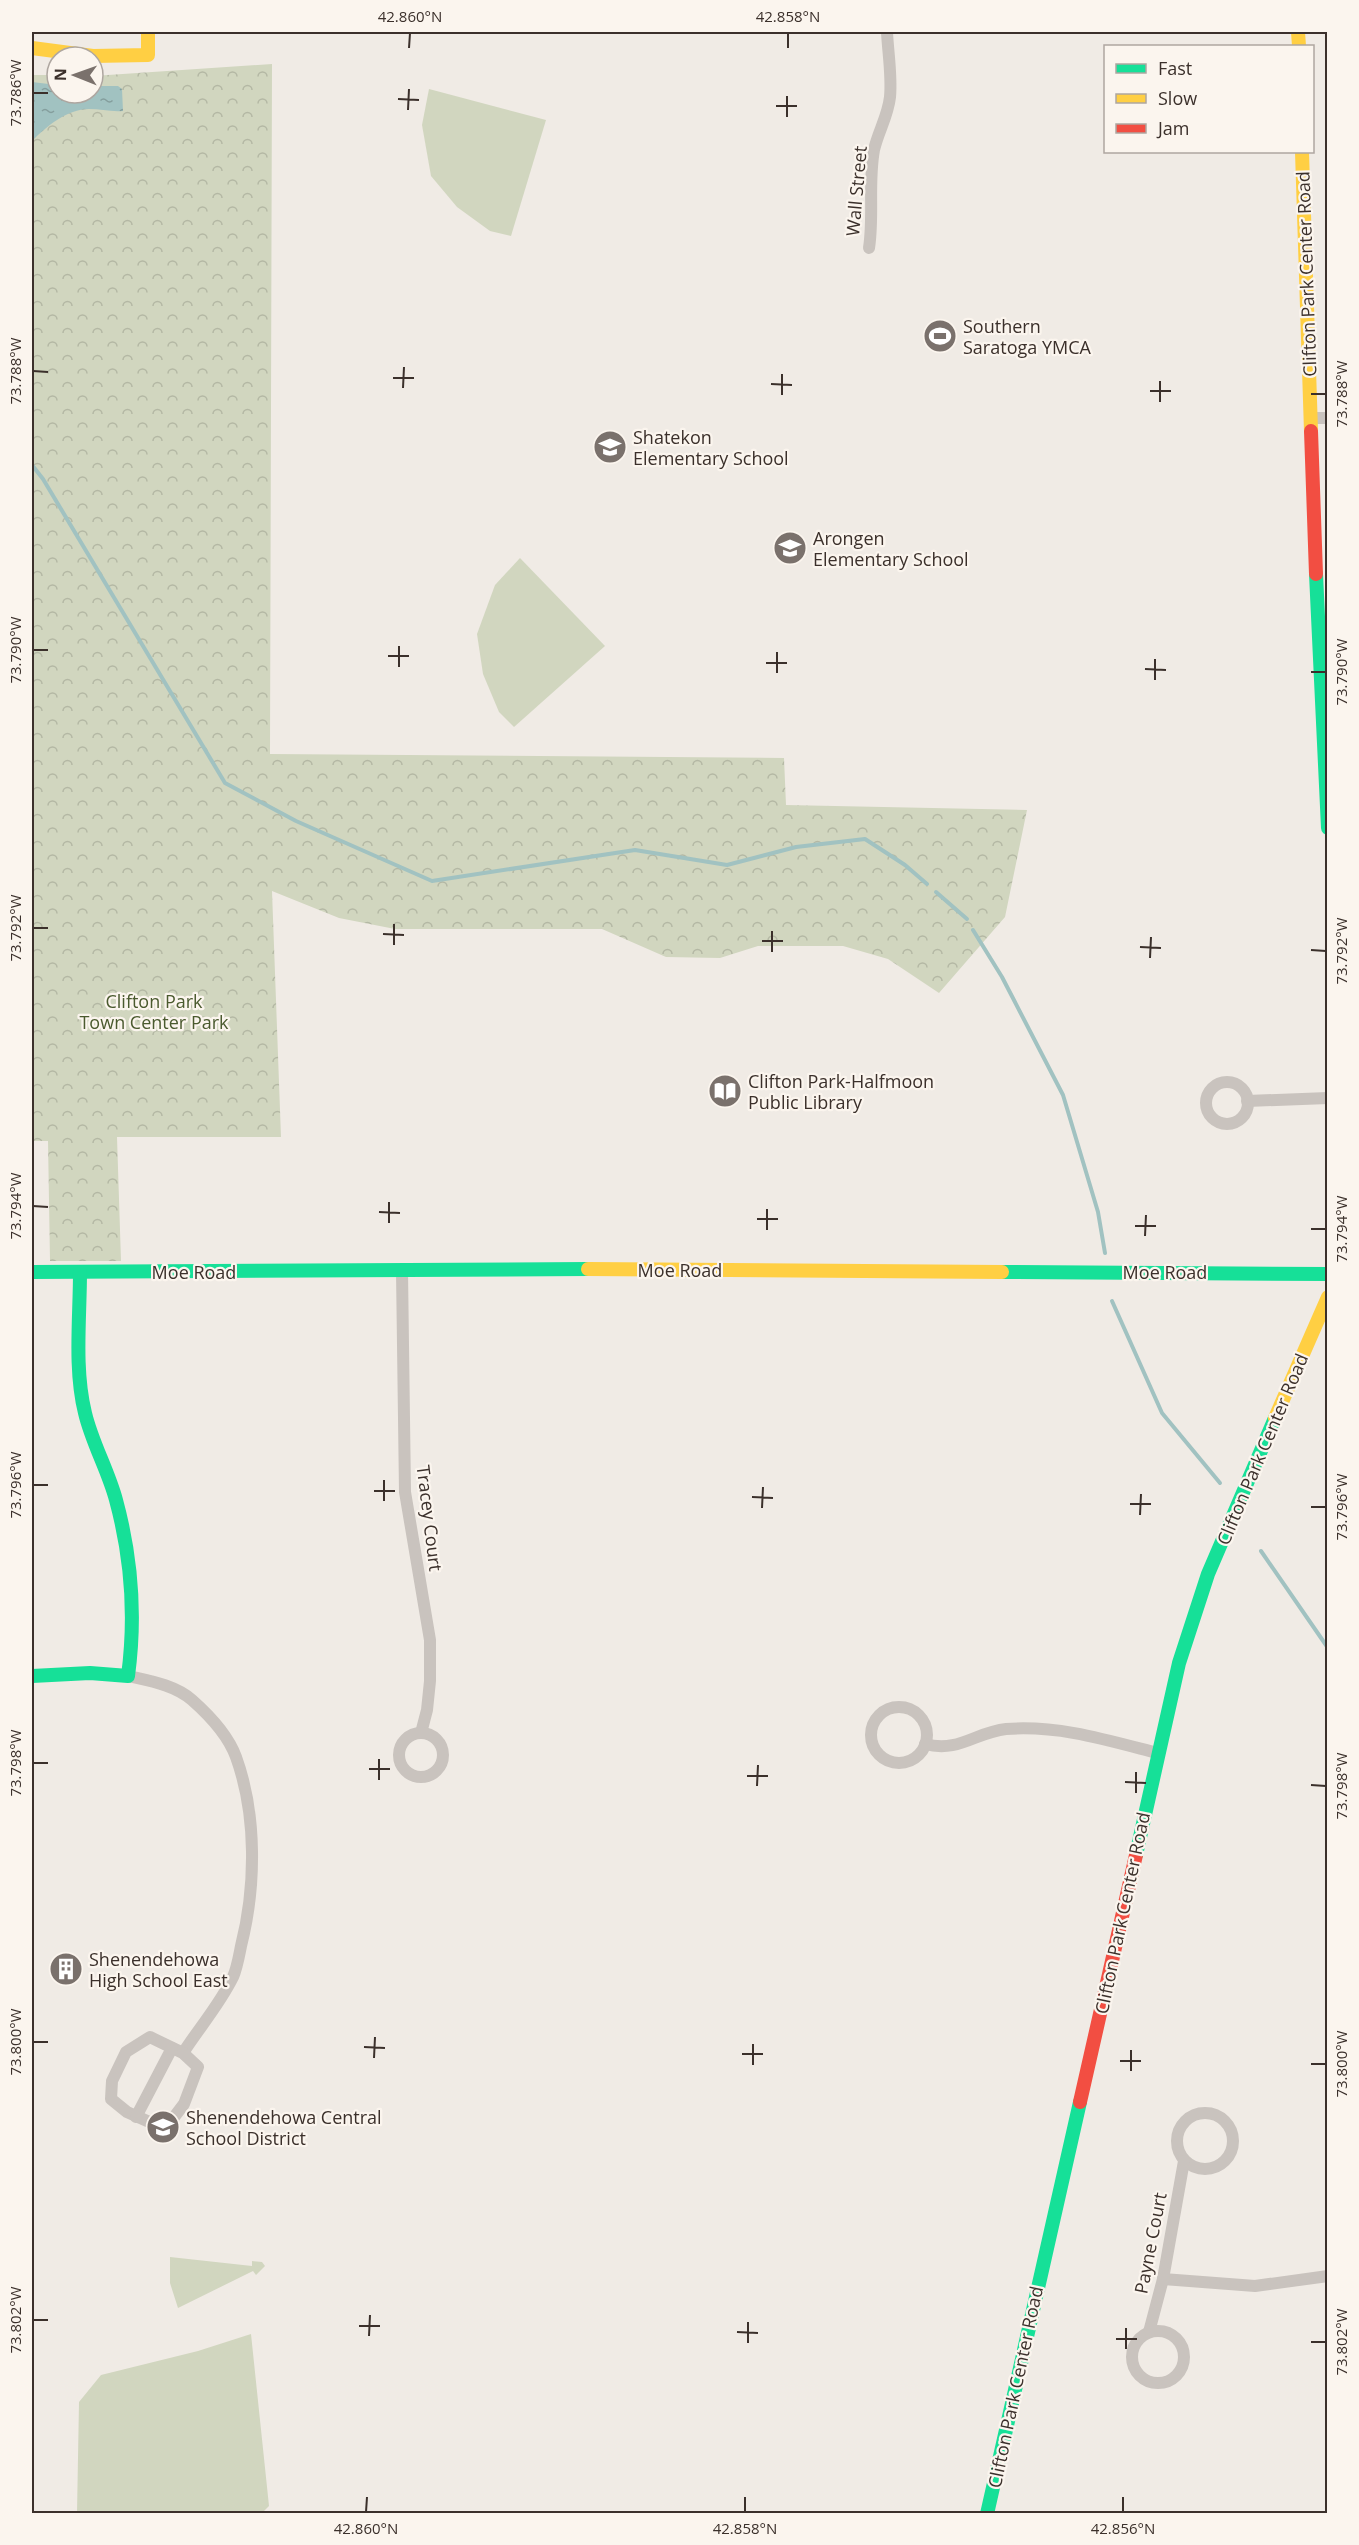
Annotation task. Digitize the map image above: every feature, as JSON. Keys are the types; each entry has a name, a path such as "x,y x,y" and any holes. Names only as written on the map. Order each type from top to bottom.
{"street":[{"path":"32,48 93,56 148,55 148,32"},
{"name":"Wall Street","path":"869,248 872,231 874,149 886,118 890,96 887,32"},
{"name":"Clifton Park Center Road","path":"1302,153 1310,418 1328,828"},
{"path":"1310,418 1328,418"},
{"path":"1247,1101 1328,1098"},
{"name":"Moe Road","path":"32,1272 766,1270 1328,1274"},
{"name":"Tracey Court","path":"402,1271 405,1492 430,1640 430,1681 427,1710 421,1733"},
{"path":"80,1272 80,1370 85,1413 116,1500 133,1590 133,1637 128,1676"},
{"name":"Clifton Park Center Road","path":"987,2514 1179,1662 1208,1574 1328,1297"},
{"path":"32,1676 90,1673 128,1676 161,1683 190,1698 225,1736 236,1756 247,1799 252,1874 249,1915 234,1976 177,2051 136,2117"},
{"path":"898,1707 911,1710 925,1724 925,1744 918,1755 907,1762 887,1760 874,1746 873,1727 885,1711 898,1707"},
{"path":"925,1744 950,1747 1003,1730 1048,1729 1074,1732 1158,1754"},
{"path":"150,2037 177,2051 198,2067 184,2104 165,2129 136,2117 111,2098 112,2081 126,2052 150,2037"},
{"name":"Payne Court","path":"1149,2332 1169,2333 1183,2348 1182,2368 1173,2379 1166,2382 1146,2380 1136,2372 1132,2359 1134,2346 1149,2332 1163,2279 1184,2161 1178,2149 1177,2136 1187,2118 1206,2113 1225,2121 1233,2139 1227,2159 1216,2167 1203,2170 1184,2161"},
{"path":"1163,2279 1255,2286 1328,2276"}],"green space":[{"name":"Clifton Park Town Center Park","path":"272,64 270,754 784,758 786,805 1027,810 1005,917 939,993 888,959 843,946 758,946 720,958 666,957 602,929 395,929 339,918 272,891 281,1137 117,1137 121,1261 50,1261 48,1141 32,1141 32,75 45,75 45,105 105,105 105,75"},
{"path":"429,89 546,120 511,236 490,231 457,207 431,176 422,125"},
{"path":"520,558 605,646 514,727 499,712 483,674 477,634 495,585"},
{"path":"170,2257 252,2266 252,2261 262,2262 265,2266 256,2275 253,2271 178,2308 170,2283"},
{"path":"251,2334 269,2506 261,2514 77,2513 79,2402 101,2375 198,2351"}],"water":[{"path":"32,82 45,84 45,105 105,105 105,86 118,86 122,89 123,111 89,109 73,112 51,124 32,141"}],"waterway":[{"path":"32,465 43,479 225,783 296,821 432,881 635,850 727,865 796,847 865,839 905,865 927,884"},
{"path":"936,892 967,919"},
{"path":"973,930 1002,977 1063,1095 1098,1212 1105,1253"},
{"path":"1112,1301 1162,1413 1220,1483"},
{"path":"1261,1551 1328,1648"}],"traffic: fast":[{"path":"1316,574 1328,828"},
{"path":"32,1272 588,1269"},
{"path":"32,1676 90,1673 128,1676 132,1631 129,1566 116,1500 88,1424 82,1396 78,1343 80,1272"},
{"path":"1002,1272 1328,1274"},
{"path":"1136,1855 1179,1663 1208,1574 1275,1418"},
{"path":"987,2514 1080,2102"}],"traffic: slow":[{"path":"32,48 93,56 148,55 148,32"},
{"path":"1298,32 1299,45"},
{"path":"1302,153 1311,431"},
{"path":"588,1269 1002,1272"},
{"path":"1275,1418 1328,1297"}],"traffic: jam":[{"path":"1311,431 1316,574"},
{"path":"1080,2102 1136,1855"}],"place":[{"name":"Southern Saratoga YMCA","path":"940,336"},
{"name":"Shatekon Elementary School","path":"610,447"},
{"name":"Arongen Elementary School","path":"790,548"},
{"name":"Clifton Park-Halfmoon Public Library","path":"725,1091"},
{"name":"Shenendehowa High School East","path":"66,1969"},
{"name":"Shenendehowa Central School District","path":"163,2127"}]}
